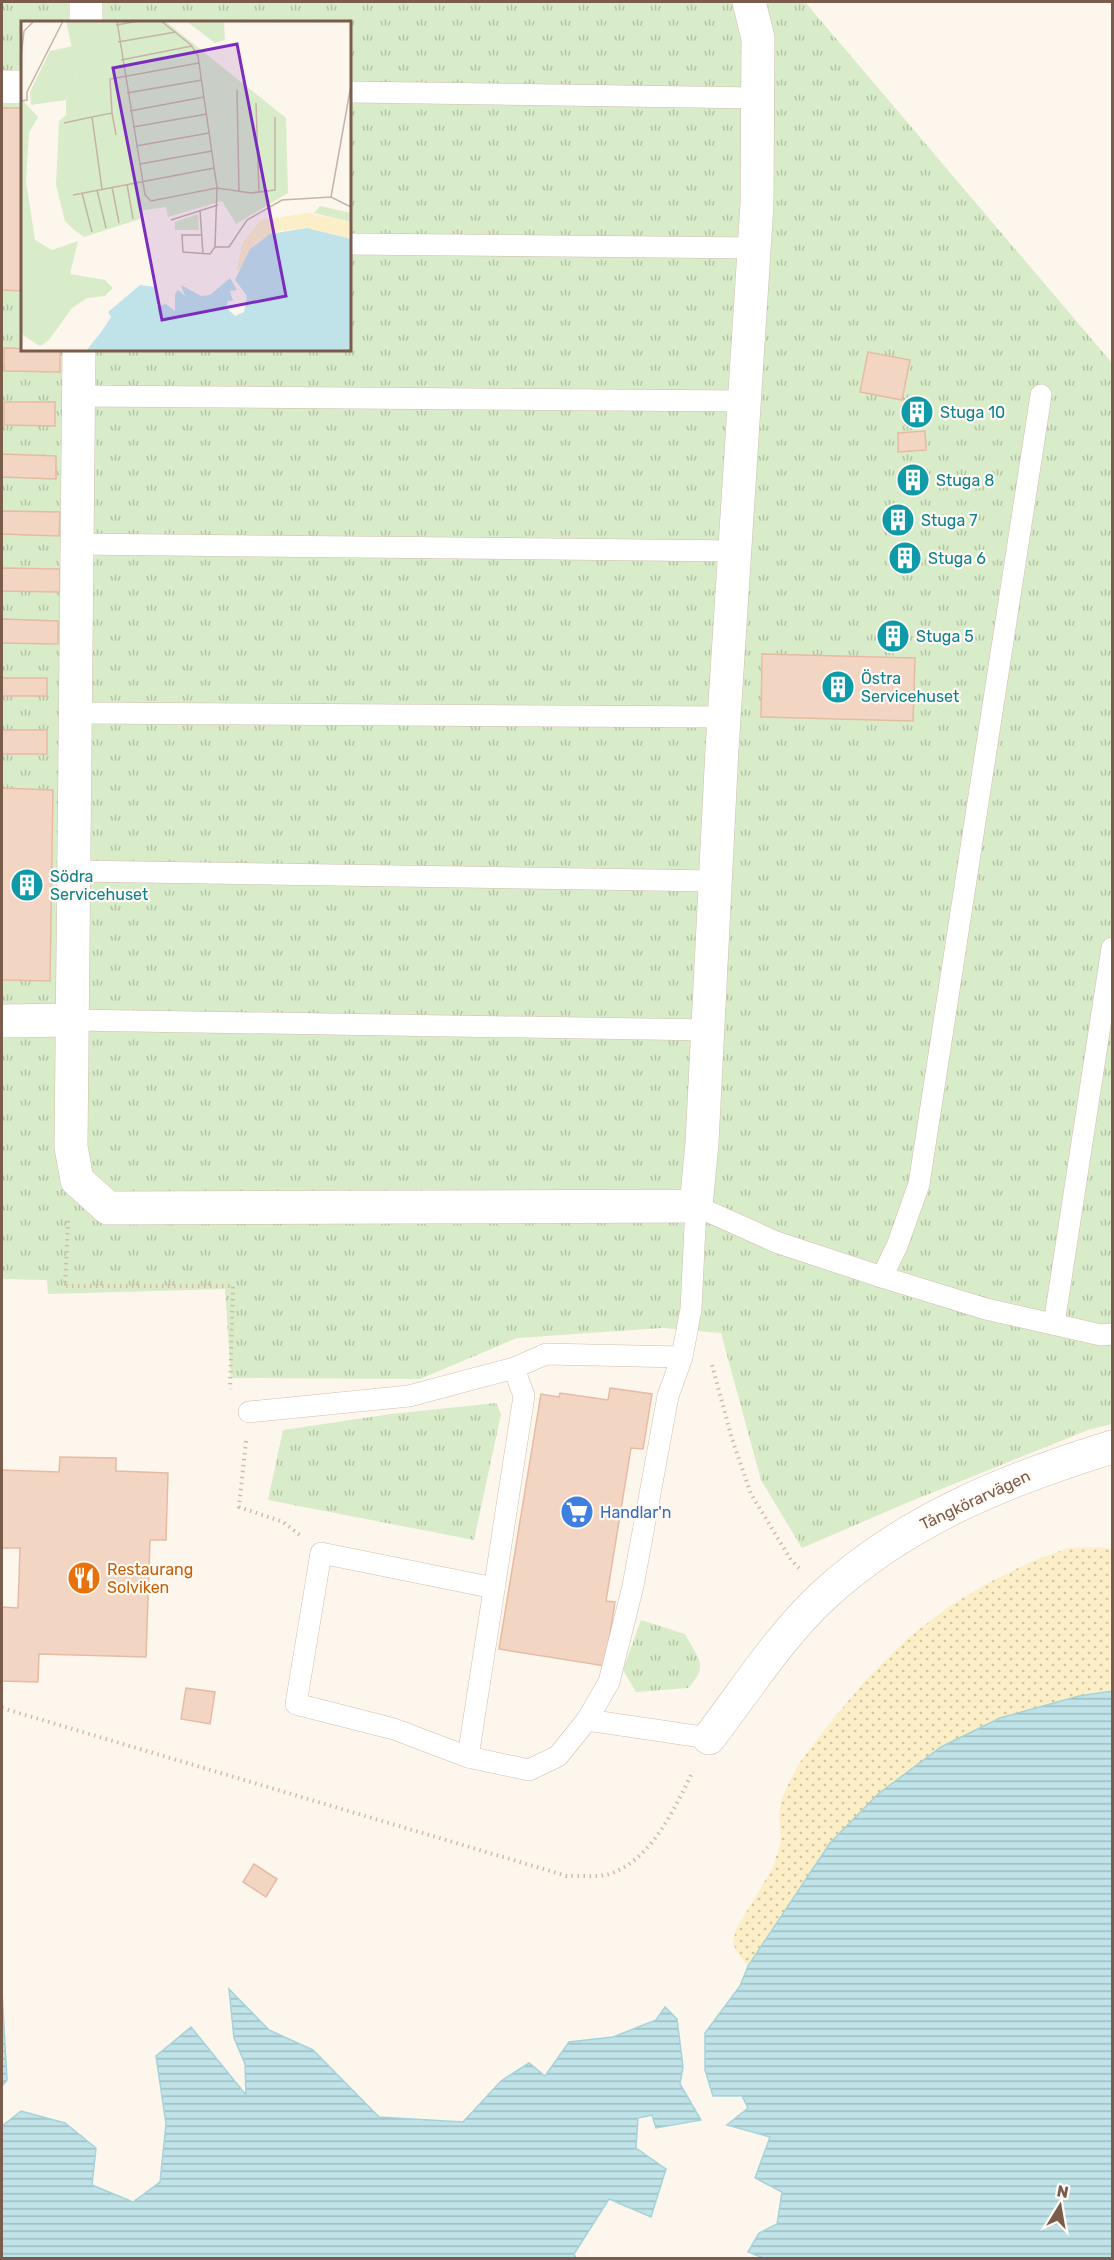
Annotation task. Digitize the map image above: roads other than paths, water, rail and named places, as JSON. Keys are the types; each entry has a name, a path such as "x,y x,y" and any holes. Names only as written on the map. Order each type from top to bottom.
{"street":[{"path":"86,2 86,21"},
{"path":"79,351 71,1147 77,1180 108,1208 696,1206 702,1143 724,717 757,204 758,38 749,2"},
{"path":"2,87 21,87"},
{"path":"2,1021 72,1020"},
{"name":"Tångkörarvägen","path":"709,1738 794,1627 823,1596 864,1563 906,1533 954,1506 1056,1464 1113,1447"}],"lane":[{"path":"351,92 758,98"},
{"path":"351,244 754,248"},
{"path":"882,1277 897,1246 919,1184 1041,394"},
{"path":"78,396 745,401"},
{"path":"76,544 735,551"},
{"path":"74,713 724,717"},
{"path":"73,871 716,881"},
{"path":"1054,1324 1113,948"},
{"path":"72,1020 708,1030"},
{"path":"494,1588 321,1553 296,1704 394,1729 468,1757 529,1770 558,1756 587,1720 609,1682 633,1587 668,1396 682,1357 691,1309 696,1206 776,1242 882,1277 987,1308 1101,1335 1113,1334"},
{"path":"249,1412 409,1396 514,1368 546,1354 682,1357"},
{"path":"468,1757 524,1396 514,1368"},
{"path":"587,1720 709,1738"}],"water":[{"path":"1112,1691 1112,2258 763,2258 748,2252 759,2233 777,2224 782,2192 755,2178 770,2137 727,2125 748,2108 742,2096 713,2096 705,2070 705,2033 740,1986 748,1966 830,1843 878,1794 941,1747 1000,1718 1079,1696"},
{"path":"229,1989 269,2030 313,2050 379,2117 463,2122 501,2081 529,2063 545,2076 569,2042 613,2037 656,2020 665,2007 677,2019 683,2067 680,2084 701,2120 656,2128 652,2115 638,2118 636,2148 666,2169 651,2217 609,2199 574,2254 576,2258 2,2258 2,2126 21,2111 65,2123 96,2148 92,2185 133,2202 160,2182 166,2124 156,2056 191,2027 246,2095 245,2064 234,2038"},
{"path":"2,1991 7,2080 2,2086"}],"place":[{"name":"Stuga 10","path":"917,412"},
{"name":"Stuga 8","path":"913,480"},
{"name":"Stuga 7","path":"898,520"},
{"name":"Stuga 6","path":"905,558"},
{"name":"Stuga 5","path":"893,636"},
{"name":"Östra Servicehuset","path":"838,687"},
{"name":"Södra Servicehuset","path":"27,885"},
{"name":"Handlar'n","path":"577,1512"},
{"name":"Restaurang Solviken","path":"84,1578"}]}
